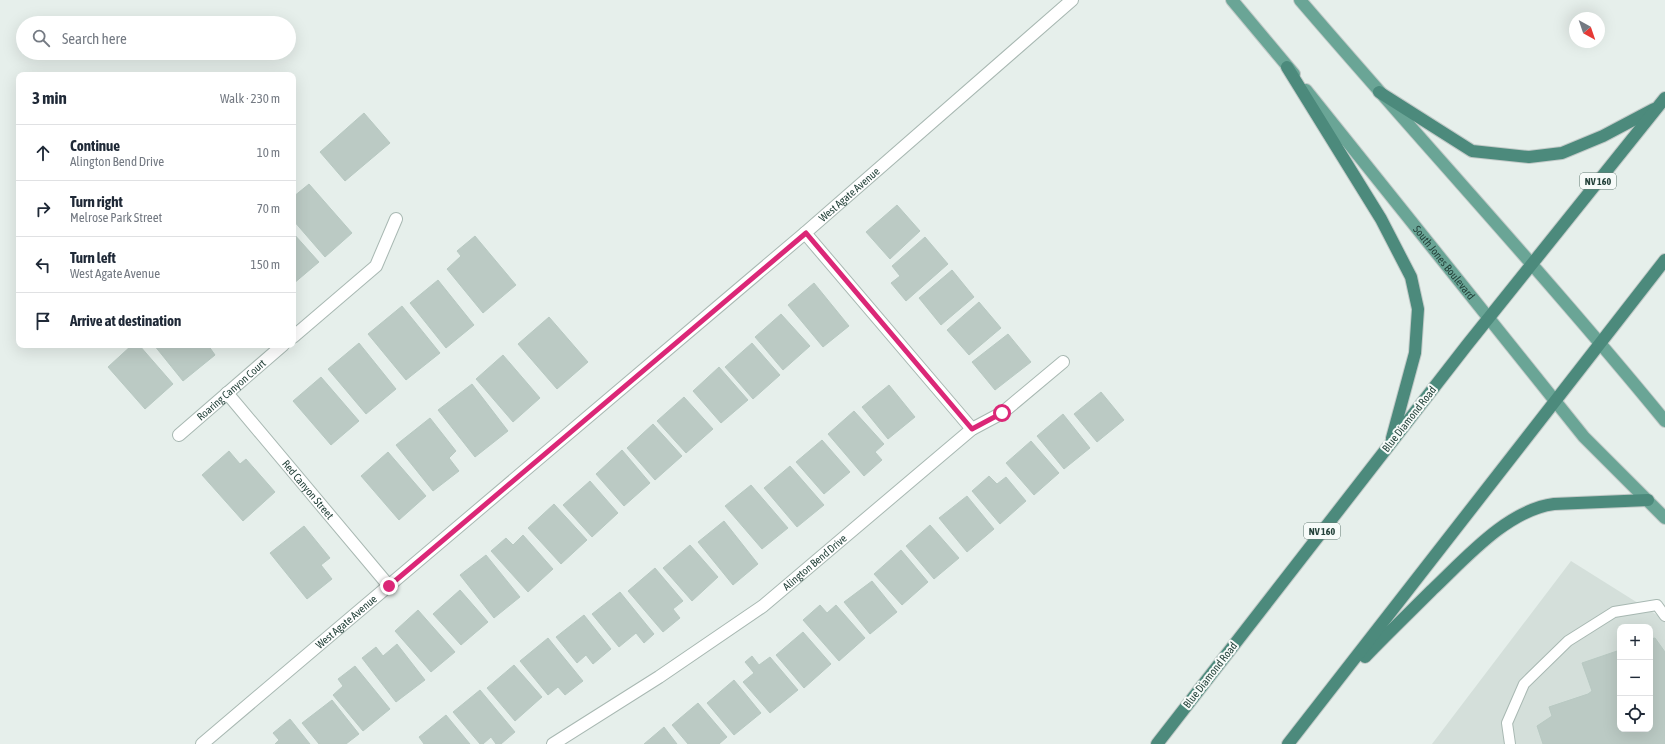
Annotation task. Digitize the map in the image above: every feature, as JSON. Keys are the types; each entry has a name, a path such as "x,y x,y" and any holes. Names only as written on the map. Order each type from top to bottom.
{"highway":[{"path":"1287,67 1381,219 1411,277 1418,309 1415,353 1391,443"},
{"path":"1378,92 1472,152 1529,157 1562,153 1603,136 1662,102"},
{"name":"Blue Diamond Road","path":"1157,744 1510,291 1662,102"},
{"path":"1288,744 1665,260"},
{"path":"1332,688 1468,555 1512,520 1542,505 1648,500"}],"main road":[{"name":"South Jones Boulevard","path":"1232,0 1584,437 1665,518"},
{"path":"1300,0 1378,92 1601,343 1665,421"}],"street":[{"name":"West Agate Avenue","path":"202,744 806,233 1072,0"},
{"path":"296,334 376,266 396,219"},
{"path":"806,233 972,429"},
{"name":"Roaring Canyon Court","path":"179,435 280,348"},
{"name":"Alington Bend Drive","path":"553,744 659,677 763,606 972,429 1002,413 1063,362"},
{"name":"Red Canyon Street","path":"227,394 389,586"}],"lane":[{"path":"1510,744 1506,722 1524,684 1568,641 1614,612 1657,605 1665,616"}],"shaded area":[{"path":"1571,561 1665,620 1665,744 1432,744"}],"building":[{"path":"364,113 390,143 345,181 320,152"},
{"path":"309,184 352,233 325,257 296,223 296,195"},
{"path":"897,205 920,231 890,259 866,232"},
{"path":"296,236 319,262 296,281"},
{"path":"475,236 516,285 483,313 447,269 461,256 457,251"},
{"path":"925,237 948,264 906,301 891,283 900,276 892,266"},
{"path":"952,270 974,297 941,325 919,298"},
{"path":"438,280 474,325 446,348 410,303"},
{"path":"814,283 849,326 823,347 788,305"},
{"path":"979,302 1001,328 969,355 947,330"},
{"path":"402,306 440,353 406,380 368,334"},
{"path":"781,314 810,346 783,370 755,337"},
{"path":"549,317 588,362 557,389 518,344"},
{"path":"1008,334 1031,362 995,390 972,362"},
{"path":"359,343 396,389 366,414 328,369"},
{"path":"752,343 780,375 753,399 725,367"},
{"path":"129,348 142,348 173,384 145,409 108,367"},
{"path":"156,348 210,348 215,355 183,381"},
{"path":"503,355 540,398 513,422 476,379"},
{"path":"719,367 748,400 721,423 693,391"},
{"path":"321,377 359,421 331,445 293,401"},
{"path":"472,384 508,431 475,457 438,410"},
{"path":"889,385 915,417 888,439 862,407"},
{"path":"1101,392 1124,420 1097,442 1074,414"},
{"path":"684,397 713,429 686,453 657,421"},
{"path":"854,411 884,444 875,452 882,460 864,476 828,434"},
{"path":"1063,414 1090,448 1064,469 1037,436"},
{"path":"430,418 456,451 449,458 459,471 433,491 396,445"},
{"path":"653,424 682,456 655,480 627,448"},
{"path":"822,440 850,472 824,494 796,462"},
{"path":"1031,441 1059,473 1034,495 1006,463"},
{"path":"622,450 650,483 624,506 596,474"},
{"path":"229,451 240,464 246,459 275,492 243,521 202,475"},
{"path":"388,452 426,496 399,520 361,476"},
{"path":"790,466 824,505 797,527 764,488"},
{"path":"989,476 997,484 1006,477 1026,501 1000,524 972,491"},
{"path":"590,481 618,513 592,537 563,505"},
{"path":"751,485 788,528 762,549 725,506"},
{"path":"967,496 994,529 967,552 939,518"},
{"path":"554,504 587,540 561,564 528,528"},
{"path":"724,521 758,564 733,585 698,542"},
{"path":"930,525 959,558 934,579 906,546"},
{"path":"304,526 330,558 321,565 332,579 307,599 270,553"},
{"path":"523,535 553,569 528,592 491,551 506,538 513,545"},
{"path":"690,545 718,577 692,601 663,568"},
{"path":"901,550 928,582 902,605 874,574"},
{"path":"486,555 520,597 494,618 460,575"},
{"path":"655,568 683,601 673,609 680,618 663,632 628,591"},
{"path":"872,581 897,612 870,634 844,602"},
{"path":"460,590 488,622 461,645 433,614"},
{"path":"620,592 654,634 644,643 636,633 619,647 592,614"},
{"path":"820,605 827,613 836,605 865,638 839,661 803,620"},
{"path":"418,610 455,652 431,672 395,631"},
{"path":"584,615 611,649 593,664 586,655 577,663 556,637"},
{"path":"803,632 831,664 804,688 776,655"},
{"path":"548,638 583,681 565,695 558,687 548,695 520,661"},
{"path":"1653,638 1655,638 1665,652 1665,744 1543,744 1537,726 1552,716 1549,707 1588,694 1592,691 1582,663 1617,651 1617,732 1653,732"},
{"path":"397,644 425,680 396,702 362,658 376,647 383,656"},
{"path":"752,656 759,665 770,657 798,690 770,713 743,682 754,673 745,662"},
{"path":"514,665 542,697 515,721 487,688"},
{"path":"355,666 390,709 363,731 333,695 343,686 338,679"},
{"path":"734,680 761,713 734,735 707,703"},
{"path":"480,690 515,732 501,744 496,744 491,737 483,744 480,744 453,712"},
{"path":"332,700 359,734 346,744 319,744 302,723"},
{"path":"698,703 727,737 719,744 688,744 672,725"},
{"path":"446,715 470,744 424,744 419,737"},
{"path":"290,719 310,744 275,744 279,740 273,733"},
{"path":"664,727 677,744 644,744"}],"route":[{"path":"389,586 806,233 972,429 1002,413"}]}
